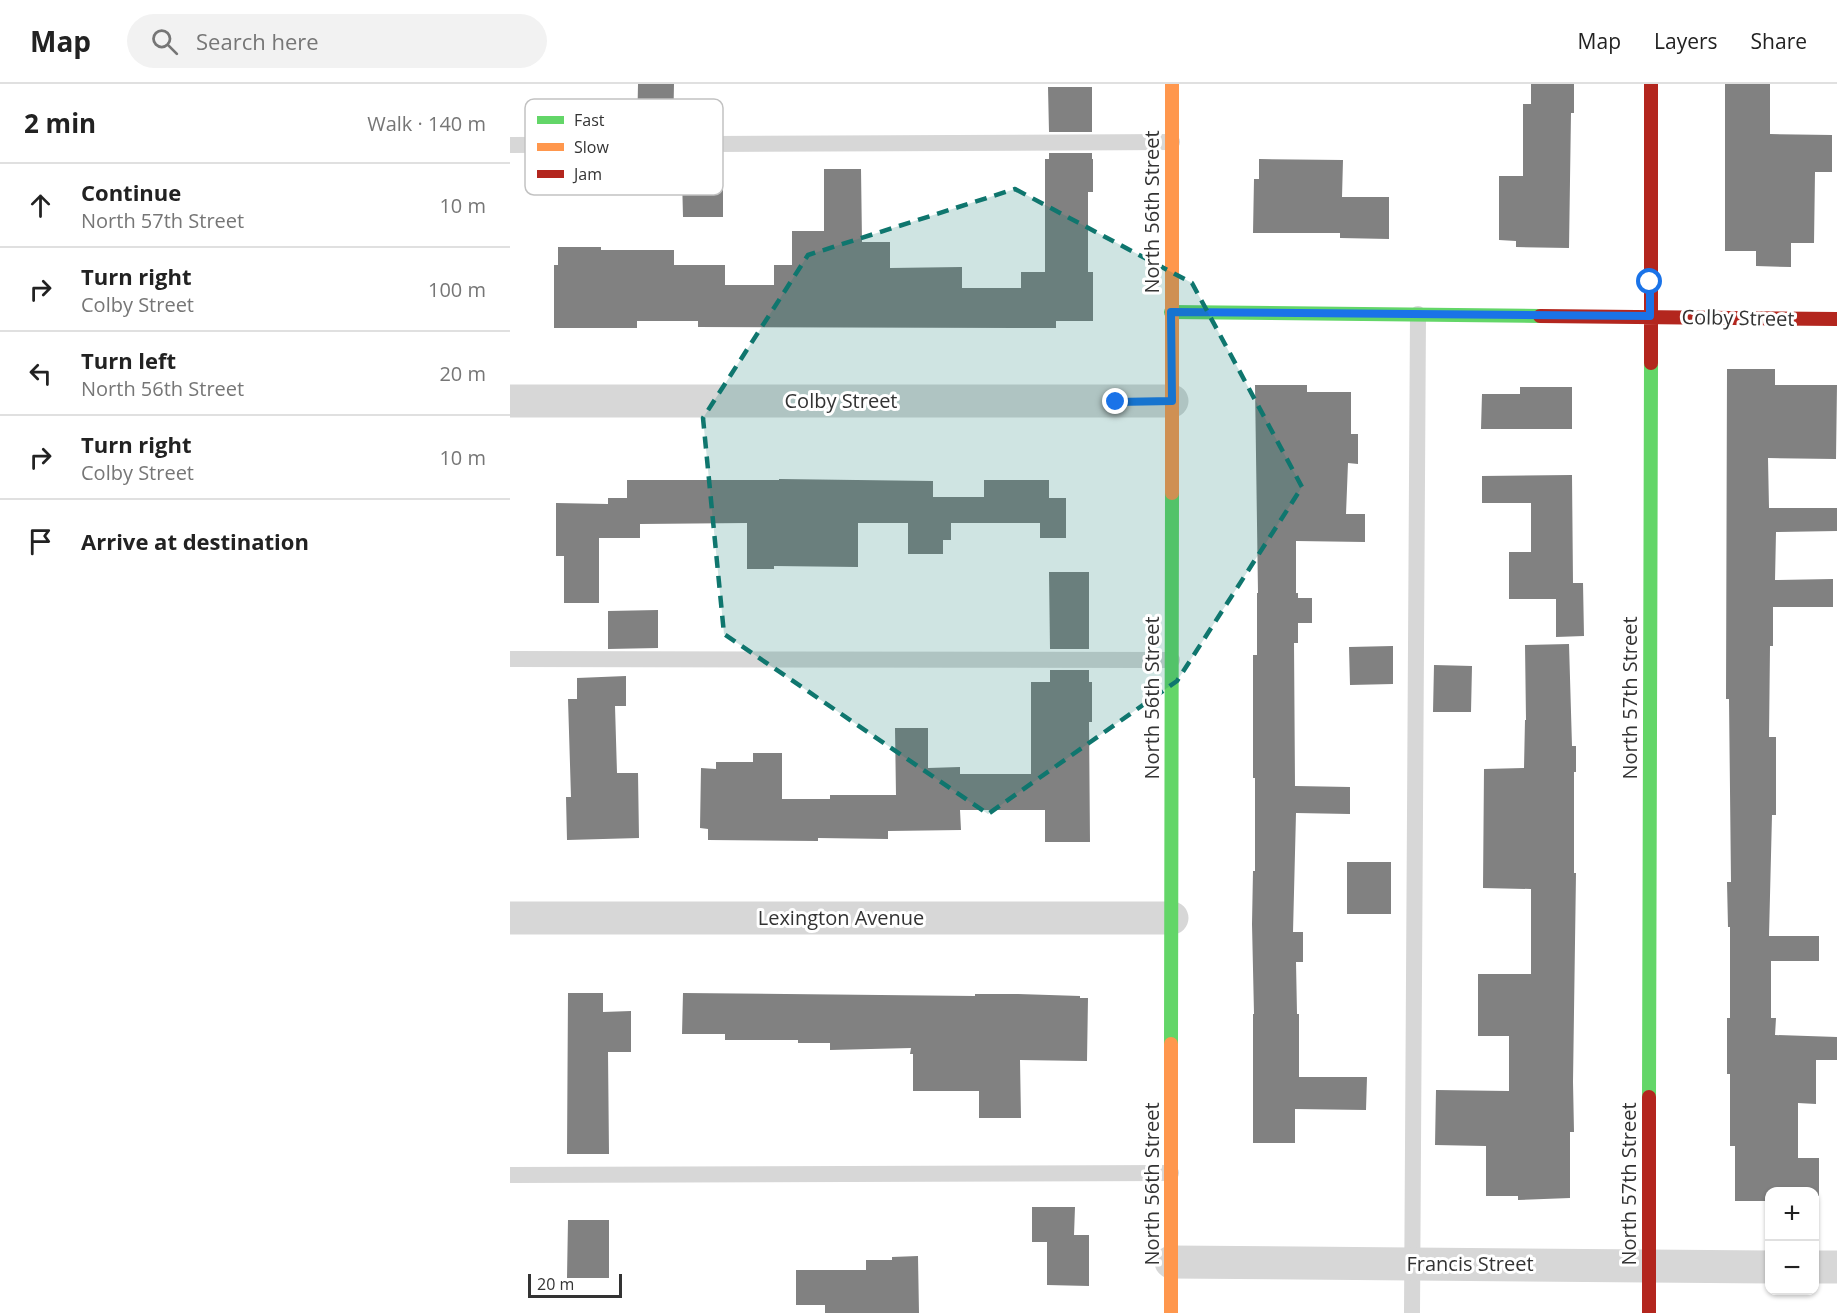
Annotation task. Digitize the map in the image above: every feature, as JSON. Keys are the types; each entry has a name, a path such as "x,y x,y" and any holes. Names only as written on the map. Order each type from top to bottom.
{"street":[{"name":"North 56th Street","path":"1171,1313 1172,84"},
{"name":"North 57th Street","path":"1649,1313 1651,84"},
{"name":"Colby Street","path":"1171,312 1837,319"},
{"name":"Colby Street","path":"510,401 1172,401"},
{"name":"Lexington Avenue","path":"510,918 1172,918"},
{"name":"Francis Street","path":"1171,1262 1765,1267"},
{"path":"1819,1267 1837,1267"}],"lane":[{"path":"723,144 1172,142"},
{"path":"510,145 525,145"},
{"path":"1412,1313 1418,314"},
{"path":"510,660 1172,660"},
{"path":"510,1175 1171,1173"}],"highlighted area":[{"path":"1015,189 1192,283 1302,487 1177,681 988,814 724,634 703,418 808,255"}],"building":[{"path":"638,84 674,84 674,99 638,99"},
{"path":"1531,84 1574,84 1574,113 1571,113 1569,248 1516,247 1516,241 1499,240 1499,176 1523,176 1523,104 1531,104"},
{"path":"1725,84 1770,84 1770,134 1832,135 1832,172 1815,172 1814,243 1791,243 1791,267 1756,266 1756,251 1725,251"},
{"path":"1048,87 1092,87 1092,132 1049,132"},
{"path":"1049,153 1092,153 1093,192 1088,192 1088,272 1093,272 1093,321 1056,321 1056,328 698,327 698,321 637,321 637,328 554,328 554,265 558,265 558,247 601,247 601,250 674,250 674,265 725,265 725,285 774,285 774,265 792,265 792,231 824,231 824,169 861,169 862,242 890,242 890,268 962,267 962,288 1021,288 1021,272 1045,272 1045,159 1049,159"},
{"path":"1259,159 1343,160 1342,197 1389,197 1389,239 1340,238 1340,233 1253,233 1254,179 1259,179"},
{"path":"682,195 723,195 723,217 683,217"},
{"path":"1727,369 1775,369 1775,385 1837,385 1836,459 1768,458 1769,508 1837,508 1837,531 1776,532 1775,580 1833,579 1833,607 1773,607 1769,737 1776,737 1776,815 1772,815 1769,936 1819,936 1819,961 1771,961 1771,1018 1776,1018 1775,1035 1837,1037 1837,1060 1816,1060 1816,1104 1798,1103 1798,1158 1819,1158 1819,1187 1765,1187 1765,1201 1735,1201 1735,1146 1730,1146 1727,1018 1730,1018 1730,927 1728,927 1727,882 1731,882 1729,699 1726,699"},
{"path":"1255,385 1307,385 1307,392 1351,392 1351,434 1358,434 1358,464 1348,463 1346,514 1365,514 1365,542 1296,541 1296,593 1298,593 1298,598 1312,598 1312,623 1298,623 1298,643 1294,643 1295,786 1350,787 1350,814 1296,813 1293,932 1303,932 1303,962 1296,962 1299,1077 1367,1077 1366,1110 1295,1109 1295,1143 1253,1143 1252,924 1253,871 1255,871 1255,778 1253,778 1253,655 1257,655 1258,593"},
{"path":"1520,387 1572,387 1572,429 1481,429 1482,394 1520,394"},
{"path":"1572,475 1573,583 1583,583 1584,636 1556,637 1556,599 1509,599 1509,552 1531,552 1531,503 1482,503 1482,476"},
{"path":"627,480 933,481 933,497 984,497 984,480 1049,480 1049,498 1066,498 1066,538 1040,538 1040,523 951,523 951,540 943,540 943,554 908,554 908,523 858,523 858,567 774,566 774,569 747,569 747,523 640,524 640,538 599,538 599,603 564,603 564,556 556,556 556,503 608,504 608,498 627,498"},
{"path":"1049,572 1089,572 1089,649 1050,649"},
{"path":"658,610 658,648 608,649 608,611"},
{"path":"1569,644 1572,746 1576,746 1576,772 1574,772 1574,873 1576,873 1574,1132 1570,1132 1570,1198 1518,1200 1518,1196 1486,1196 1486,1146 1435,1145 1436,1090 1509,1091 1509,1036 1478,1036 1478,974 1531,974 1531,889 1483,888 1484,769 1524,768 1525,645"},
{"path":"1393,646 1393,684 1350,685 1349,647"},
{"path":"1434,665 1472,666 1471,712 1433,712"},
{"path":"1050,670 1089,670 1089,682 1092,682 1092,722 1089,722 1090,842 1045,842 1045,810 960,810 961,830 888,831 888,839 708,840 708,829 700,828 701,768 716,769 716,762 753,762 753,753 782,753 782,799 830,799 830,795 896,795 895,728 928,728 928,768 960,767 960,774 1031,774 1031,682 1050,682"},
{"path":"626,676 626,706 615,706 617,773 638,773 639,838 567,840 566,797 571,797 568,699 577,699 577,678"},
{"path":"1347,862 1391,862 1391,914 1347,914"},
{"path":"568,993 603,993 603,1012 631,1011 631,1052 608,1052 609,1154 567,1154"},
{"path":"683,993 1080,996 1080,998 1088,998 1087,1061 1020,1060 1021,1118 979,1118 979,1091 913,1091 911,1048 830,1050 830,1043 798,1043 798,1040 725,1040 725,1034 682,1034"},
{"path":"1032,1207 1075,1207 1074,1235 1089,1235 1089,1286 1047,1285 1047,1242 1032,1242"},
{"path":"568,1220 609,1220 609,1278 567,1278"},
{"path":"918,1256 919,1313 825,1313 825,1305 796,1305 796,1270 866,1270 866,1260 892,1260 892,1257"}],"traffic: fast":[{"path":"1171,312 1540,316"},
{"path":"1649,1097 1651,363"},
{"path":"1171,1044 1172,493"}],"traffic: slow":[{"path":"1172,84 1172,493"},
{"path":"1171,1044 1171,1313"}],"traffic: jam":[{"path":"1651,84 1651,363"},
{"path":"1540,316 1837,319"},
{"path":"1649,1097 1649,1313"}],"route":[{"path":"1116,402 1172,401 1171,312 1650,316 1650,282"}]}
